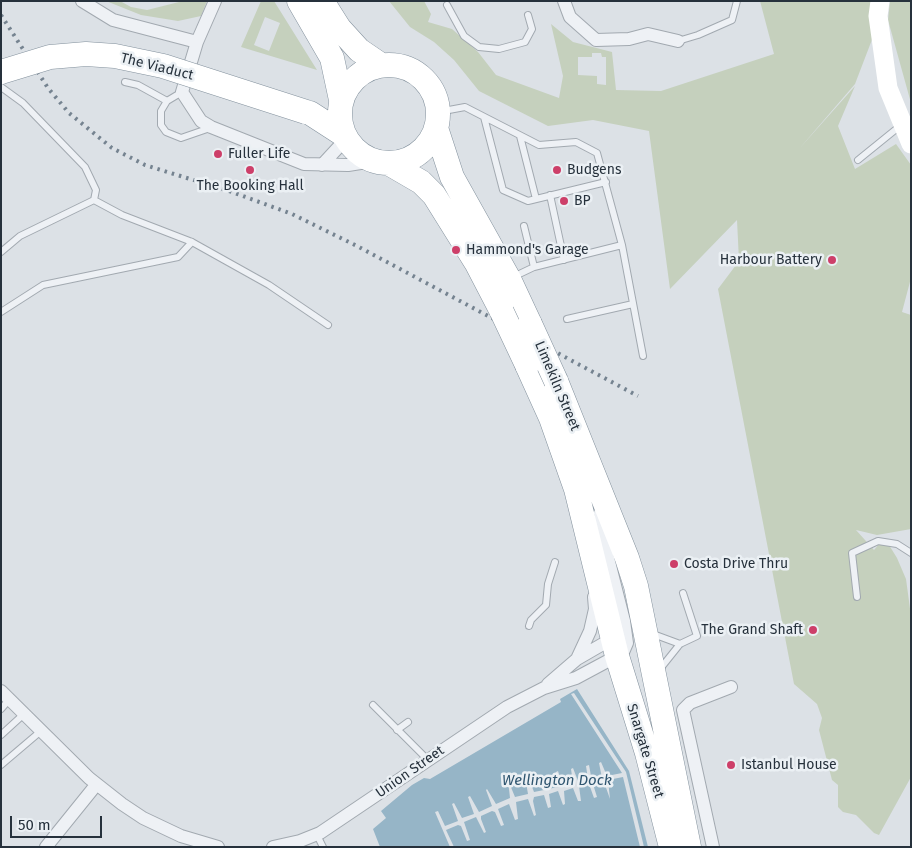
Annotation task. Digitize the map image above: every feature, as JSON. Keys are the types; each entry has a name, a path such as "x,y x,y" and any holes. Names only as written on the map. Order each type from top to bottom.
{"highway":[{"path":"299,1 332,58 341,104 341,128 345,137 358,152 381,162 415,156 428,144 437,120 433,92 420,76 402,66 381,65 360,74 346,90 341,104"},
{"path":"322,1 339,28 359,50 381,65"},
{"name":"The Viaduct","path":"1,72 50,57 86,54 122,57 163,66 308,113 345,137"},
{"name":"The Viaduct","path":"308,113 331,112 341,104"},
{"name":"Limekiln Street","path":"437,120 452,176 509,279 530,324 556,381 628,558 626,639"},
{"name":"Limekiln Street","path":"381,162 422,182 434,195 477,264 502,312 550,418 569,467 596,563 626,639 652,666"},
{"name":"Snargate Street","path":"626,639 647,753 671,847"},
{"name":"Snargate Street","path":"652,666 690,847"}],"street":[{"path":"82,1 112,20 197,42"},
{"path":"214,1 197,42 182,92 195,114 211,128 304,164 348,165 381,162"},
{"path":"564,1 570,17 596,40 629,38 648,34 678,41"},
{"path":"880,1 878,16 888,88 901,126 911,144"},
{"path":"322,165 345,137"},
{"name":"Union Street","path":"577,659 593,619 596,563"},
{"name":"Union Street","path":"544,688 577,659 626,639"},
{"name":"Union Street","path":"273,847 317,835 342,820 428,759 507,707 544,688 576,678 626,639"},
{"path":"713,847 683,716 685,706 731,687"},
{"path":"4,700 24,714 96,785 143,818 192,840 218,847"},
{"name":"Snargate Street","path":"667,742 681,751 692,753"},
{"path":"46,847 96,785"}],"lane":[{"path":"678,41 698,35 732,20 737,1"},
{"path":"447,5 464,36 479,47 500,50 525,42 532,29 528,15"},
{"path":"125,82 138,85 167,101"},
{"path":"1,87 23,103 85,167 96,190 94,200"},
{"path":"182,92 167,101 161,111 161,125 173,137 181,138 211,128"},
{"path":"437,120 466,108 539,145 576,142 597,153 622,245 643,356"},
{"path":"484,117 503,190 528,201 606,182"},
{"path":"858,160 901,126"},
{"path":"520,136 536,199"},
{"path":"550,195 564,260"},
{"path":"94,200 122,215 192,242 269,285 328,325"},
{"path":"1,252 20,236 94,200"},
{"path":"524,226 534,267"},
{"path":"1,312 43,285 178,257 192,242"},
{"path":"509,279 534,267 622,245"},
{"path":"567,319 633,304"},
{"path":"857,597 852,553 878,541 897,544 911,553"},
{"path":"529,626 531,620 546,605 548,584 556,562"},
{"path":"652,666 680,644 697,636 683,593"},
{"path":"626,639 660,638 680,644"},
{"path":"373,705 428,759"},
{"path":"1,735 24,714"},
{"path":"397,730 408,722"},
{"path":"1,764 41,731"},
{"path":"317,835 324,847"}],"green space":[{"path":"106,1 120,1 131,7 147,10 183,1 207,1 201,16 178,21 141,15"},
{"path":"261,1 274,1 317,70 241,47","holes":["265,17 280,23 269,51 254,45"]},
{"path":"389,1 424,1 431,14 428,22 452,29 478,52 496,75 559,98 563,76 551,24 573,42 612,52 616,90 661,91 774,54 760,1 874,1 873,37 855,84 799,149 855,86 838,126 855,169 896,144 911,165 911,278 902,312 911,315 911,529 877,535 856,530 874,550 879,544 889,545 906,579 911,616 911,777 879,835 874,833 856,815 843,812 838,807 838,785 832,780 819,730 822,718 817,704 794,684 718,289 739,261 737,220 670,289 649,131 593,120 548,126 479,91 454,60 434,42 410,27","holes":["592,53 601,53 602,57 606,57 606,85 597,84 597,76 578,75 578,57 592,57"]},
{"path":"890,1 911,1 911,103 888,20"}],"water":[{"name":"Wellington Dock","path":"577,689 629,771 648,847 380,847 373,829 386,818 381,811 412,785 424,778 430,779 561,702 560,699"}],"pier":[{"path":"574,693 626,772 644,847 640,847 623,777 608,780 610,799 604,782 593,784 597,797 594,798 589,784 579,786 581,801 578,801 573,788 564,791 565,804 563,805 558,791 549,794 551,807 548,808 544,795 534,797 536,815 534,816 528,799 516,802 518,819 515,820 509,804 498,809 504,825 501,826 495,812 492,811 481,816 486,832 484,833 476,817 464,822 470,840 467,841 461,826 458,825 446,830 454,847 450,847 435,812 438,811 445,826 458,821 452,804 454,803 462,818 474,814 468,797 470,796 479,812 492,806 487,789 496,804 510,798 508,780 515,797 528,794 525,777 528,776 534,792 544,790 541,777 543,776 548,789 558,787 556,772 558,771 563,786 573,783 571,769 573,768 578,781 588,779 586,766 589,765 591,776 602,778 599,763 601,762 607,776 622,773 571,694"}],"railway":[{"path":"1,15 48,88 69,113 112,148 145,165 232,192 292,214 357,246 638,396"}],"place":[{"name":"Fuller Life","path":"218,154"},
{"name":"The Booking Hall","path":"250,170"},
{"name":"Budgens","path":"557,170"},
{"name":"BP","path":"564,201"},
{"name":"Hammond's Garage","path":"456,250"},
{"name":"Harbour Battery","path":"832,260"},
{"name":"Costa Drive Thru","path":"674,564"},
{"name":"The Grand Shaft","path":"813,630"},
{"name":"Istanbul House","path":"731,765"}]}
